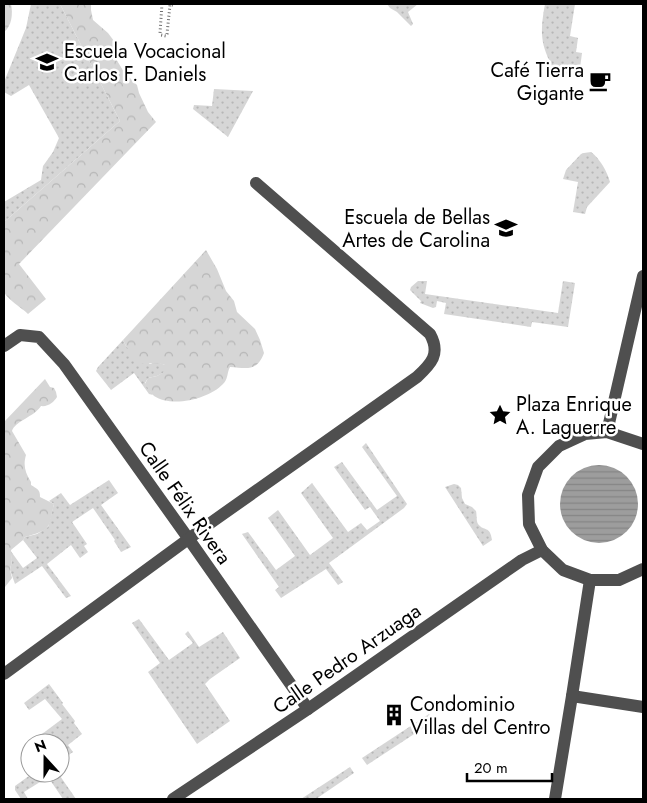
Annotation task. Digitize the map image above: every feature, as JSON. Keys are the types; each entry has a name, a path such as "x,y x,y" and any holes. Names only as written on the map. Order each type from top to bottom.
{"street":[{"path":"4,674 188,538 417,377 429,366 434,356 435,346 430,334 256,183"},
{"path":"607,432 643,276"},
{"name":"Calle Félix Rivera","path":"4,346 20,335 39,337 64,364 308,709"},
{"path":"643,444 607,432 585,434 559,446 538,468 528,495 529,524 542,550 562,570 590,580 619,580 643,569"},
{"name":"Calle Pedro Arzuaga","path":"173,799 308,709 522,560 542,550"},
{"path":"555,799 590,580"},
{"path":"572,696 643,707"}],"path":[{"path":"162,4 160,33 164,36 167,34 170,5 173,5"}],"green space":[{"path":"4,4 11,4 12,11 10,23 4,32"},
{"name":"Escuela Vocacional Carlos F. Daniels","path":"31,4 60,4 120,121 4,222 4,202 41,180 43,166 53,152 59,138 29,85 11,96 4,92 4,82 26,28"},
{"path":"60,4 91,4 93,20 114,41 113,54 124,72 137,85 148,112 156,122 19,264 46,299 28,314 8,298 3,290 5,262 4,222 120,121"},
{"path":"387,4 418,4 408,12 413,24 411,26"},
{"path":"545,4 575,4 570,36 578,38 576,52 582,53 579,76 567,75 565,72 558,76 548,57 542,33"},
{"path":"214,89 253,91 228,137 193,109 194,105 212,106"},
{"path":"591,152 603,166 610,182 587,207 585,214 573,212 578,182 563,179 566,170 581,154"},
{"path":"206,250 217,269 226,291 234,301 237,312 255,329 264,353 258,363 251,368 230,367 225,382 209,394 190,400 162,400 154,396 145,384 148,378 164,372 165,365 155,363 138,364 123,340"},
{"path":"418,281 427,281 425,294 558,313 563,281 575,283 568,327 532,322 531,327 444,314 446,303 437,301 436,307 433,308 420,303 421,301 410,290"},
{"path":"123,340 126,346 150,364 157,362 165,365 165,372 148,378 145,383 153,395 149,394 134,373 111,390 96,371"},
{"path":"45,379 50,387 54,388 57,397 50,404 41,406 17,424 12,431 26,455 25,469 31,485 39,491 40,497 54,504 47,527 40,532 25,537 11,550 10,570 12,578 5,587 4,422"},
{"path":"366,443 407,504 329,563 343,582 338,585 326,569 281,598 275,590 279,587 242,534 248,532 276,570 295,556 268,518 278,510 310,555 333,538 301,493 312,483 348,532 361,523 367,530 380,521 370,507 365,510 334,467 342,462 377,510 397,496 362,447"},
{"path":"109,480 118,493 101,505 131,547 121,552 93,508 72,522 87,544 84,546 88,552 80,558 71,545 47,564 71,596 66,598 42,566 15,584 10,570 12,560 10,550 23,568 37,558 23,540 25,537 37,534 48,527 54,504 49,501 61,493 70,505"},
{"path":"454,484 461,488 465,504 476,511 478,524 490,532 492,540 483,546 445,487"},
{"path":"139,619 169,660 193,643 185,634 188,631 199,647 223,632 240,658 205,684 230,721 197,744 148,672 160,663 132,623"},
{"path":"49,684 82,734 70,743 70,733 43,733 62,719 45,699 29,710 24,703"},
{"path":"429,714 434,721 367,765 362,758"},
{"path":"350,767 354,773 316,799 301,799"},
{"path":"20,782 38,783 24,792 28,799 21,799 15,790 15,786"},
{"path":"52,783 65,783 76,799 63,799"}],"shaded area":[{"path":"599,465 614,468 627,476 635,489 638,504 635,519 627,532 614,540 599,543 584,540 571,532 563,519 560,504 563,489 571,476 584,468"}],"place":[{"name":"Escuela Vocacional Carlos F. Daniels","path":"47,62"},
{"name":"Café Tierra Gigante","path":"600,81"},
{"name":"Escuela de Bellas Artes de Carolina","path":"506,228"},
{"name":"Plaza Enrique A. Laguerre","path":"500,415"},
{"name":"Condominio Villas del Centro","path":"394,715"}]}
